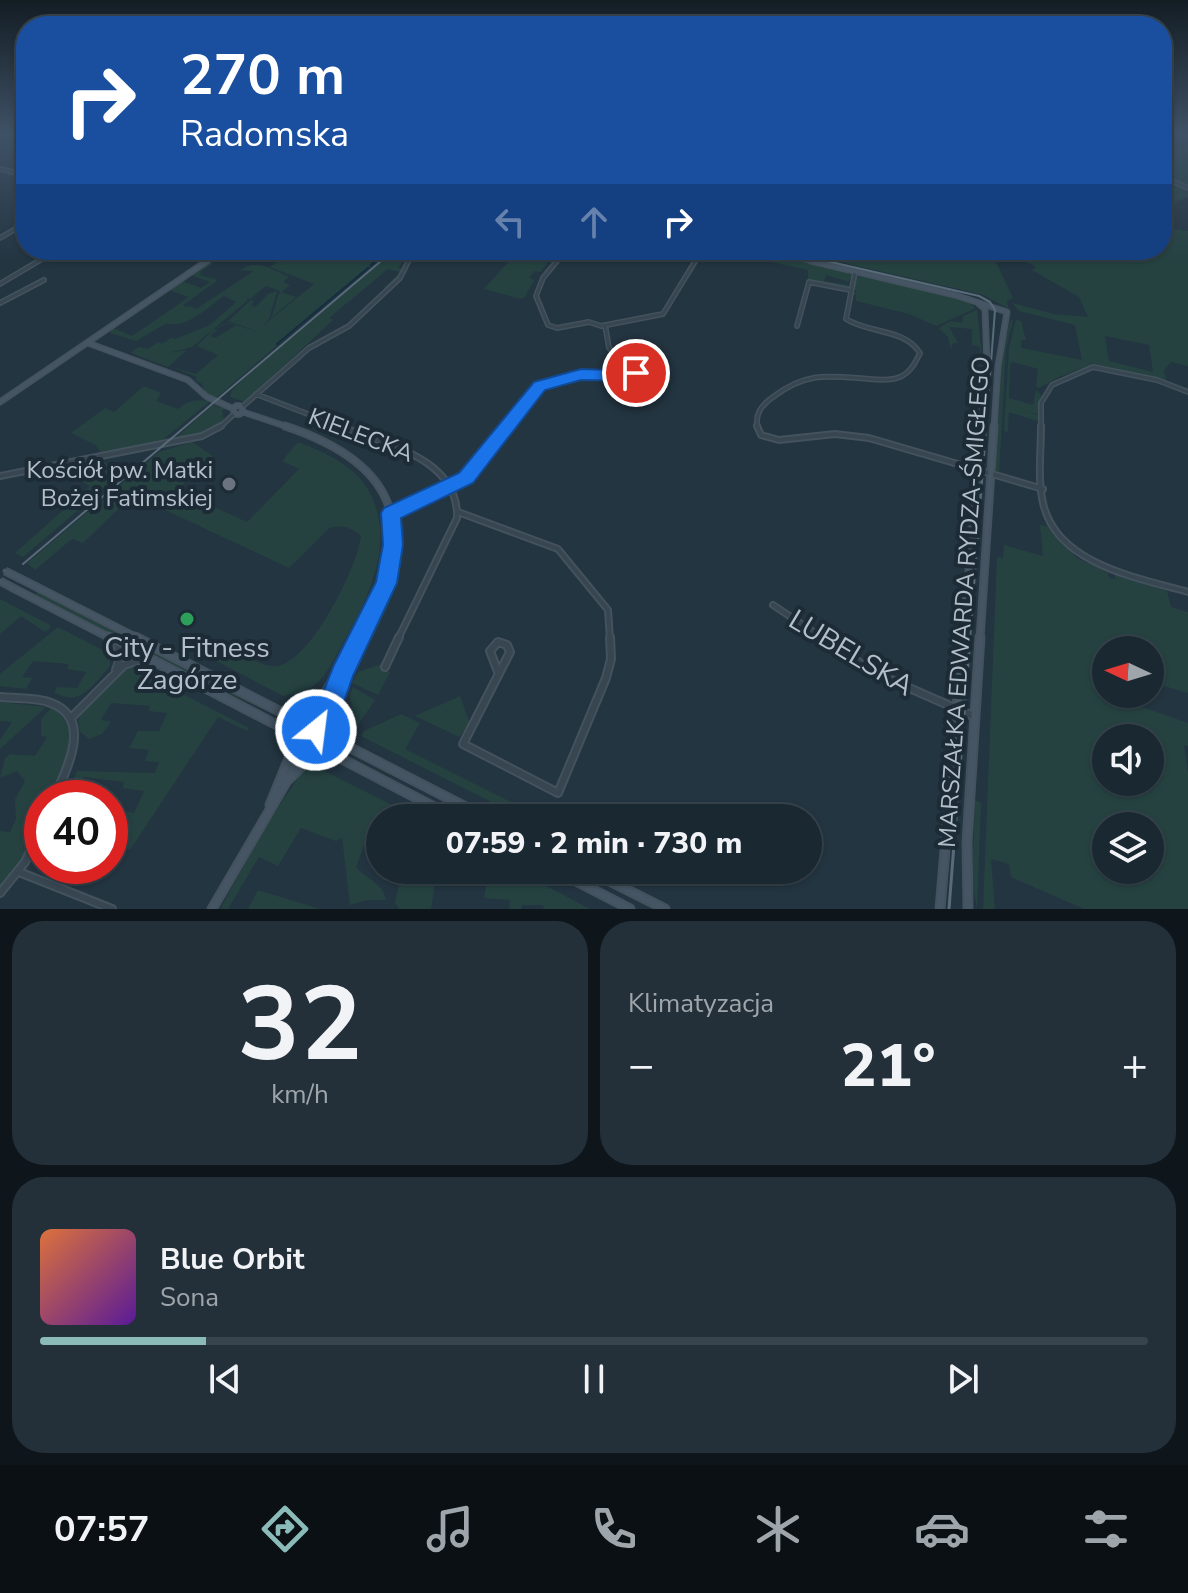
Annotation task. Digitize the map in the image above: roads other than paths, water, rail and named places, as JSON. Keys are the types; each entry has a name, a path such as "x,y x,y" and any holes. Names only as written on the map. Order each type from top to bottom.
{"street":[{"path":"0,284 40,260"},
{"path":"0,402 209,260"},
{"path":"242,410 309,348 349,326 400,278 409,260"},
{"path":"558,260 541,281 537,304 549,327 584,322 605,325 663,314 696,260"},
{"path":"805,260 994,306"},
{"path":"855,272 846,319 853,325 907,339 917,345 920,353 914,367 893,380 819,375 794,382 761,406 756,424 761,435 779,440 835,434 869,438 1043,489"},
{"path":"0,303 44,280"},
{"path":"797,326 809,282 850,290"},
{"path":"974,301 985,309 994,306"},
{"name":"MARSZAŁKA EDWARDA RYDZA-ŚMIGŁEGO","path":"968,909 967,842 1000,347 1007,315 994,306"},
{"name":"MARSZAŁKA EDWARDA RYDZA-ŚMIGŁEGO","path":"940,909 988,346 985,309"},
{"path":"391,513 449,487 471,473 539,386 581,374 636,376 609,348 605,325"},
{"path":"105,330 103,345 108,351"},
{"path":"87,343 191,381 207,397 234,411 242,410 331,444 348,454 381,486 391,513 393,545 386,583 342,673 330,707 212,909"},
{"path":"1188,392 1157,380 1098,367 1052,385 1041,403 1043,489 1048,519 1063,539 1077,551 1106,567 1188,592"},
{"name":"KIELECKA","path":"256,394 425,460 441,471 458,512"},
{"path":"0,476 202,436 218,429 234,411"},
{"path":"385,667 458,512 558,549 607,607 611,659 606,678 558,793 463,744 510,652 507,645 498,642 490,651 498,672"},
{"path":"3,569 460,804"},
{"path":"0,581 428,804"},
{"path":"17,590 30,583"},
{"name":"LUBELSKA","path":"773,605 873,672 976,716"},
{"path":"112,675 120,658 115,641"},
{"path":"71,718 112,675 129,662 149,658"},
{"path":"270,805 298,737 342,673"},
{"path":"0,697 52,704 71,718 75,735 73,749 61,780"},
{"path":"289,716 304,713 319,704"},
{"path":"330,707 338,741"},
{"path":"281,728 292,750"},
{"path":"286,782 306,761 331,753"},
{"path":"0,893 24,862"},
{"path":"19,872 112,909"},
{"path":"582,884 630,909"},
{"path":"616,884 665,909"}],"waterway":[{"path":"371,265 377,260"},
{"path":"277,344 368,268"}],"tram line":[{"path":"23,564 382,260"},
{"path":"822,260 979,296 990,302 995,310 970,639"},
{"path":"949,909 970,637"}],"place":[{"name":"Kościół pw. Matki Bożej Fatimskiej","path":"229,484"},
{"name":"City - Fitness Zagórze","path":"187,619"}]}
